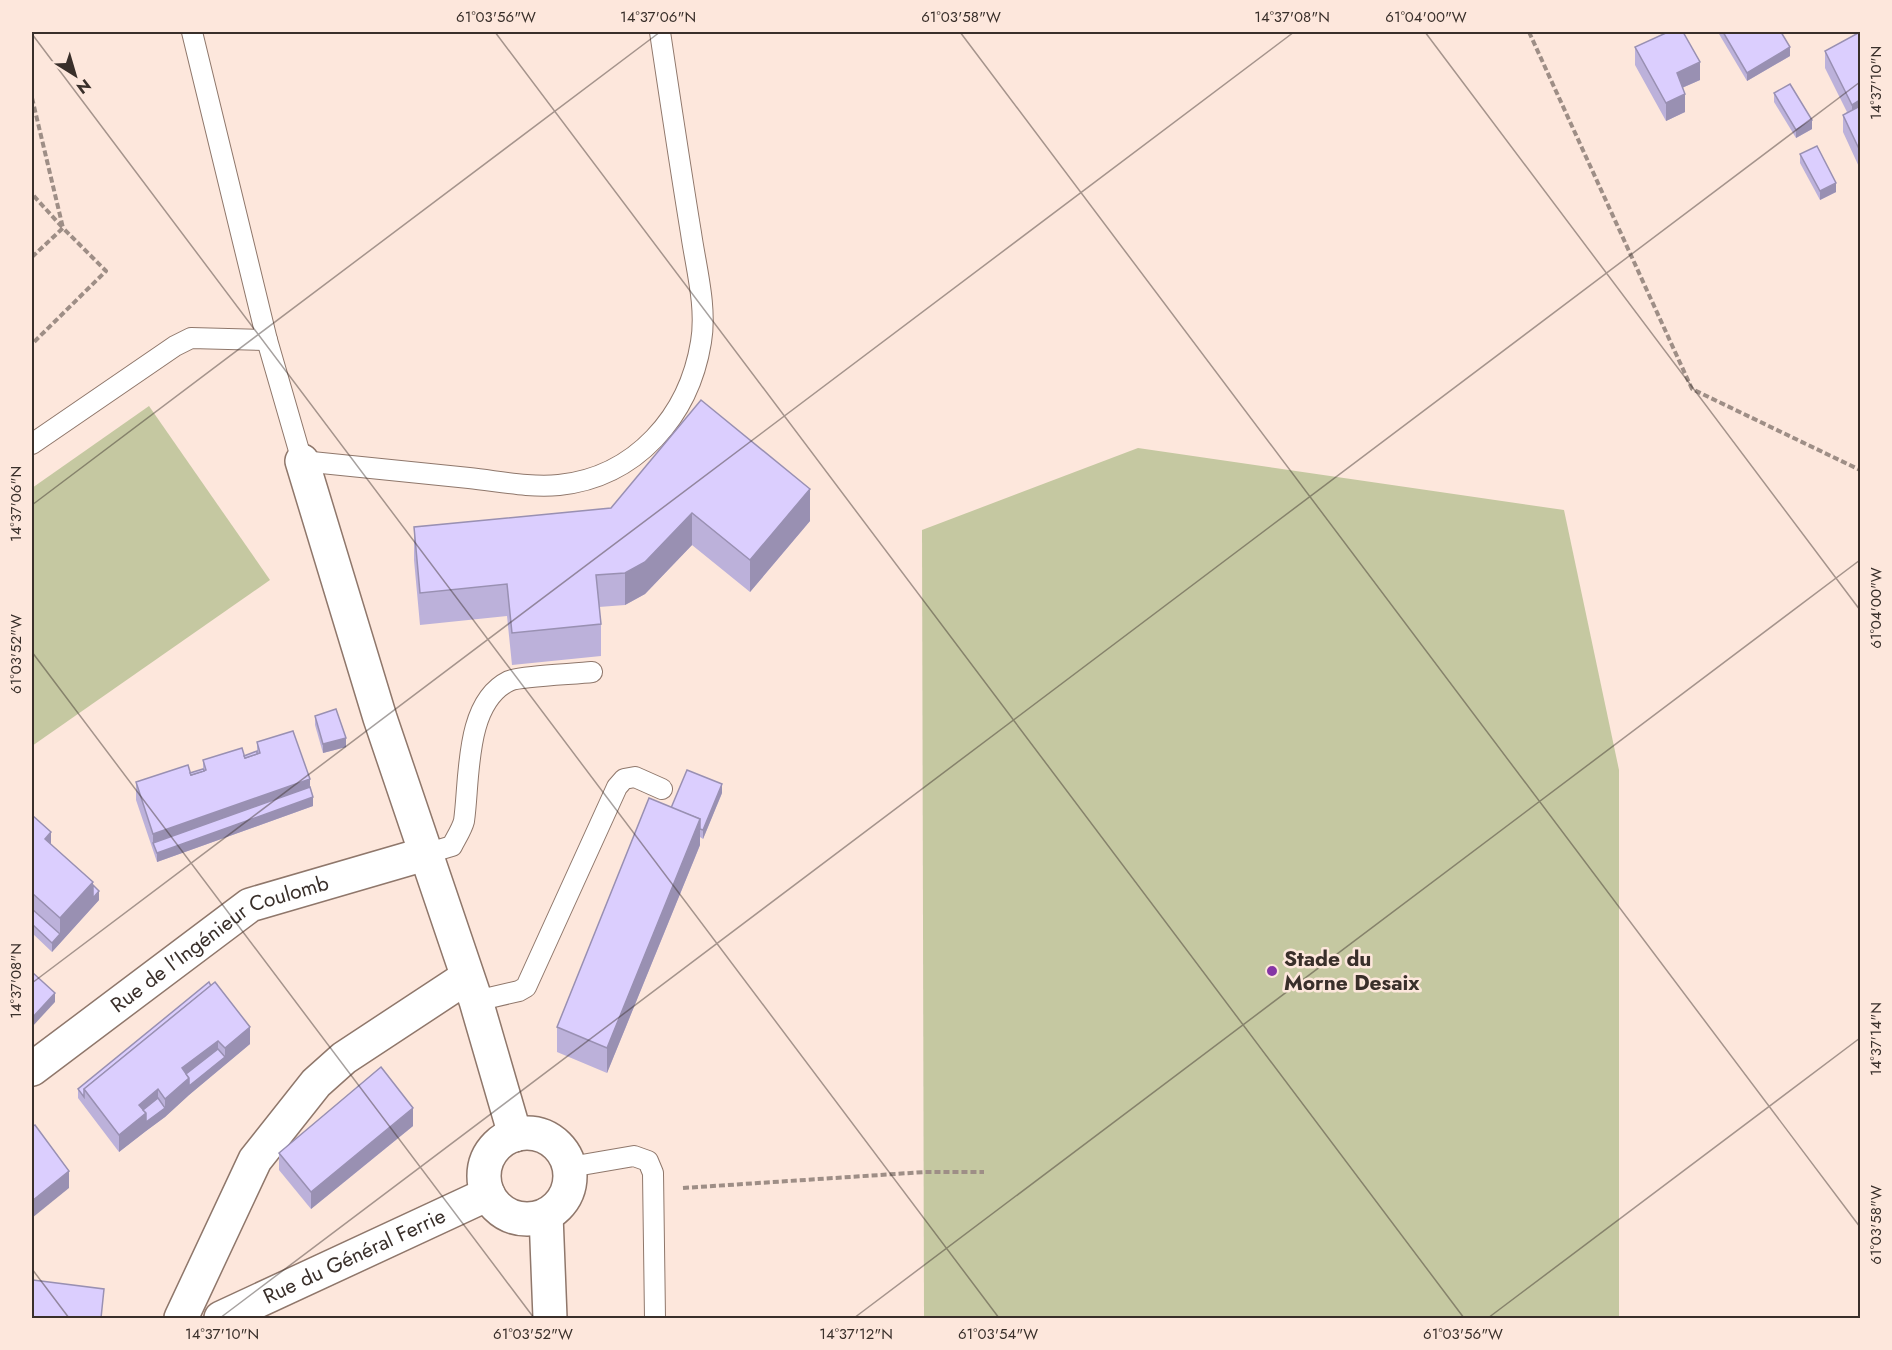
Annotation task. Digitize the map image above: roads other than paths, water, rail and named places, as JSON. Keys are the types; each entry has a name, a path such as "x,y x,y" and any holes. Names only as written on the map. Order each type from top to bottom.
{"street":[{"path":"302,461 425,854 472,989 515,1135"},
{"name":"Rue de l'Ingénieur Coulomb","path":"32,1069 250,905 425,854"},
{"path":"181,1318 248,1172 263,1148 315,1083 344,1058 472,989"},
{"path":"529,1132 556,1142 565,1154 570,1167 571,1182 558,1207 533,1220 519,1219 506,1214 488,1194 484,1180 485,1165 491,1152 501,1141 529,1132"},
{"name":"Rue du Général Ferrie","path":"221,1318 488,1194"},
{"path":"546,1215 550,1318"}],"lane":[{"path":"192,32 267,340 302,461 559,485 584,481 610,471 636,457 654,441 670,421 695,367 702,340 702,321 660,32"},
{"path":"32,444 175,346 191,338 267,340"},
{"path":"425,854 452,846 463,823 467,772 476,725 493,694 510,680 592,672"},
{"path":"472,989 519,991 526,987 617,787 624,779 635,777 662,789"},
{"path":"570,1167 634,1156 648,1161 653,1173 655,1318"}],"place":[{"name":"Stade du Morne Desaix","path":"1272,971"}]}
